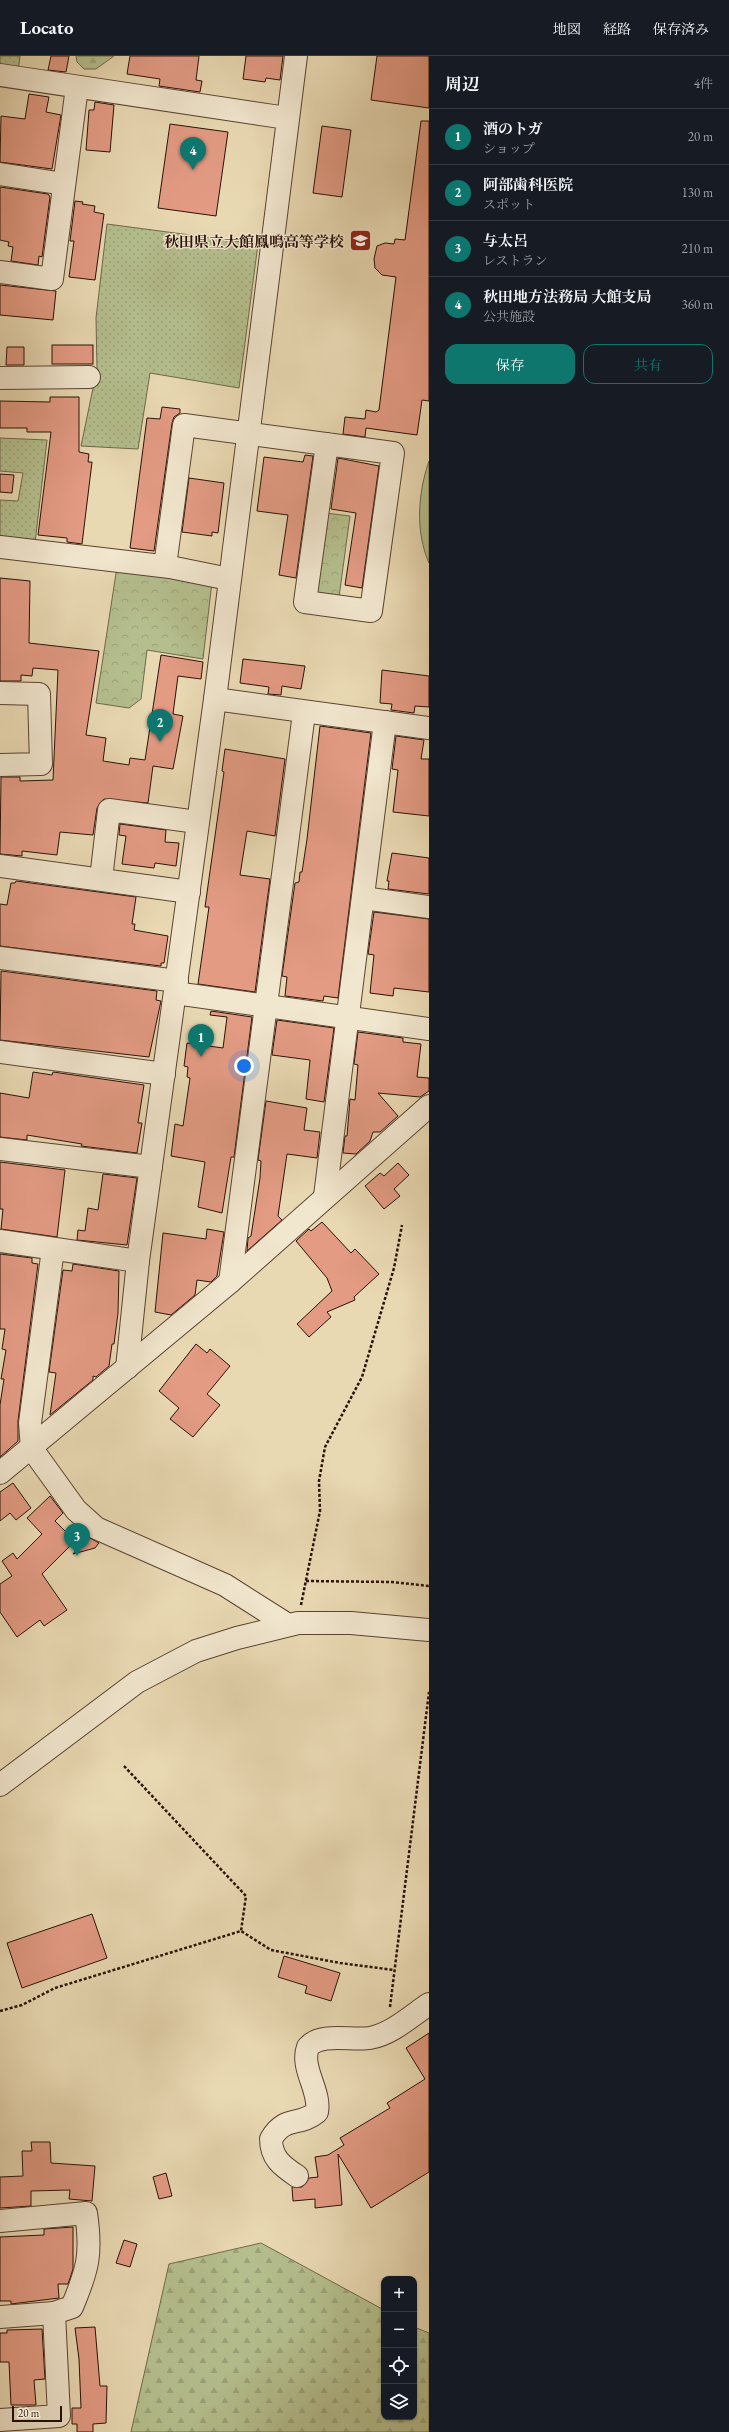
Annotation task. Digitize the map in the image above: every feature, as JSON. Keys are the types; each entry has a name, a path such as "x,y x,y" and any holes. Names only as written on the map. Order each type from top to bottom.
{"street":[{"path":"127,1368 138,1261 215,699 296,56"},
{"path":"0,75 288,118"},
{"path":"0,272 52,279 77,86"},
{"path":"0,174 64,184"},
{"path":"0,378 89,377"},
{"path":"165,566 184,424 393,453 371,611 305,602 327,444"},
{"path":"0,547 165,566 229,579"},
{"path":"0,693 39,694 41,764 0,765"},
{"path":"215,699 304,713 429,728"},
{"path":"230,1282 304,713"},
{"path":"325,1196 385,722"},
{"path":"101,879 109,810 197,822"},
{"path":"0,866 189,892"},
{"path":"363,898 429,907"},
{"path":"0,958 176,987 265,1006 429,1029"},
{"path":"0,1052 164,1074"},
{"path":"0,1473 32,1448 230,1282 325,1196 429,1106"},
{"path":"0,1149 151,1167"},
{"path":"0,1242 138,1261"},
{"path":"53,1249 30,1423 32,1448 76,1510 96,1528 225,1585 293,1624"},
{"path":"0,1785 137,1682 196,1651 293,1624 351,1622 429,1630"},
{"path":"297,2176 282,2166 274,2156 271,2139 282,2125 312,2116 317,2112 318,2101 308,2065 308,2047 312,2042 322,2040 370,2038 388,2031 429,2004"},
{"path":"0,2221 86,2213 90,2240 86,2273 72,2308 54,2313 0,2317"},
{"path":"0,2420 59,2416 54,2313"}],"path":[{"path":"293,1624 306,1581 320,1511 319,1481 325,1447 362,1378 394,1268 402,1225"},
{"path":"306,1581 392,1582 429,1586"},
{"path":"388,2031 394,1970 429,1692"},
{"path":"124,1766 246,1896 241,1930"},
{"path":"241,1930 271,1950 394,1970"},
{"path":"0,2011 22,2006 55,1988 241,1930"}],"green space":[{"path":"0,56 20,56 18,72 0,69"},
{"path":"76,56 114,56 96,69 84,69 77,62"},
{"path":"107,224 258,244 239,388 150,373 138,449 81,446 97,369 96,318"},
{"path":"0,438 47,440 35,543 0,539 0,500 18,501 23,473 0,471"},
{"path":"429,461 429,563 420,525 420,499"},
{"path":"325,513 350,516 339,597 315,593"},
{"path":"117,567 212,582 203,659 147,650 141,699 129,708 96,703"},
{"path":"261,2243 381,2308 381,2420 417,2420 417,2328 429,2333 429,2432 131,2432 169,2264"}],"building":[{"path":"51,56 69,56 66,72 48,70"},
{"path":"130,56 199,56 196,80 202,81 200,92 159,86 160,79 127,74"},
{"path":"246,56 283,56 280,80 266,78 265,82 243,79"},
{"path":"377,56 429,56 429,108 371,100"},
{"path":"29,94 49,97 46,112 61,115 52,169 0,162 1,116 25,119"},
{"path":"95,102 114,105 110,152 86,150 89,110 94,110"},
{"path":"421,121 429,121 429,401 422,400 417,435 366,428 365,437 343,434 345,417 365,419 366,410 376,412 379,410 396,277 382,275 375,268 374,259 377,246 385,243 394,244 395,239 405,240"},
{"path":"170,124 228,132 216,216 158,208"},
{"path":"322,126 351,130 342,197 313,193"},
{"path":"0,187 48,194 50,197 42,257 39,256 38,265 11,261 13,247 8,246 9,242 0,240"},
{"path":"75,201 83,202 82,204 95,206 94,212 104,214 95,280 69,277 74,241 70,241"},
{"path":"0,285 56,291 53,320 0,315"},
{"path":"52,345 93,345 93,364 52,364"},
{"path":"7,347 24,347 24,365 6,365"},
{"path":"50,397 79,397 79,452 89,454 88,462 92,462 82,544 67,542 67,538 38,535 51,432 27,432 27,428 0,428 0,401 50,402"},
{"path":"162,407 180,409 180,413 174,417 172,423 154,551 130,548 147,418 160,419"},
{"path":"305,455 313,456 296,578 279,575 288,515 257,511 264,457 303,462"},
{"path":"338,458 379,466 362,588 345,585 356,513 331,509"},
{"path":"0,474 14,475 12,493 0,492"},
{"path":"189,478 224,483 218,533 212,532 212,536 182,532"},
{"path":"0,578 30,581 29,643 99,651 86,735 106,738 103,761 129,765 130,758 145,760 161,655 203,662 201,679 178,676 173,714 183,716 173,769 153,766 148,803 104,799 97,808 93,835 60,832 57,855 22,851 22,856 0,854 1,777 20,777 20,781 53,780 58,670 33,668 32,676 21,675 21,681 0,681"},
{"path":"243,659 305,666 301,689 282,686 281,695 268,694 269,687 240,683"},
{"path":"382,670 429,676 429,707 415,706 414,713 391,710 392,704 380,703"},
{"path":"320,726 371,733 338,998 324,996 323,1001 285,996 287,977 282,976 295,883 299,882 300,872 302,872"},
{"path":"396,736 424,740 421,759 429,759 429,816 393,812 398,770 392,769"},
{"path":"225,749 285,759 275,836 247,831 240,875 270,879 255,992 198,984 209,907 205,907 224,772 222,771"},
{"path":"120,824 166,830 165,842 179,843 176,866 155,863 154,868 122,864 126,836 119,835"},
{"path":"392,853 429,858 429,894 388,889 389,881 387,881"},
{"path":"16,881 136,897 132,924 135,924 134,930 168,936 164,963 161,963 161,966 0,946 0,904 7,905 11,883 15,883"},
{"path":"374,912 429,919 429,992 394,988 393,996 370,993 374,955 368,954"},
{"path":"1,971 157,991 156,1000 161,1001 149,1057 0,1040"},
{"path":"211,1011 252,1017 234,1157 231,1157 222,1213 198,1207 205,1162 171,1156 175,1124 183,1126 190,1078 187,1077 188,1067 184,1066 187,1043 223,1048 227,1017 210,1015"},
{"path":"277,1020 334,1028 324,1102 306,1099 310,1060 272,1055"},
{"path":"358,1032 403,1038 403,1042 421,1044 417,1077 429,1078 429,1091 420,1097 378,1093 398,1116 380,1132 373,1132 370,1141 356,1154 343,1153 345,1136 347,1136 350,1099 355,1100 358,1065 354,1064"},
{"path":"33,1072 52,1075 53,1072 144,1085 138,1123 142,1123 137,1153 81,1146 82,1144 27,1135 27,1140 0,1137 0,1093 29,1098"},
{"path":"266,1101 307,1108 304,1130 320,1132 317,1158 287,1154 278,1216 282,1220 247,1251 248,1238 251,1236 260,1178 261,1161 258,1160"},
{"path":"0,1162 65,1170 57,1237 1,1229 3,1209 0,1209"},
{"path":"398,1163 409,1175 394,1189 400,1196 384,1209 365,1186 380,1173 384,1176"},
{"path":"103,1174 137,1178 127,1245 77,1240 78,1230 85,1231 88,1208 98,1210"},
{"path":"322,1222 351,1253 355,1249 379,1274 354,1297 355,1300 327,1312 331,1317 309,1337 297,1324 332,1291 327,1278 296,1241 309,1229 311,1231"},
{"path":"207,1229 224,1232 217,1276 211,1282 197,1280 195,1295 171,1315 155,1312 163,1233 206,1239"},
{"path":"0,1254 32,1258 32,1263 38,1264 18,1421 18,1441 0,1457 0,1405 4,1379 1,1379 6,1350 2,1349 5,1329 0,1329"},
{"path":"73,1264 119,1271 118,1313 114,1344 112,1344 109,1366 96,1377 93,1376 93,1380 50,1415 56,1373 49,1372 63,1270 72,1271"},
{"path":"196,1344 207,1353 210,1349 230,1366 207,1394 220,1405 193,1437 170,1419 179,1408 159,1391"},
{"path":"13,1483 31,1508 16,1520 10,1513 0,1521 0,1492"},
{"path":"50,1496 63,1513 55,1521 75,1541 42,1574 67,1610 44,1626 40,1620 17,1637 0,1612 0,1584 12,1576 2,1561 13,1553 17,1559 42,1534 27,1518"},
{"path":"86,1536 99,1543 95,1548 73,1554"},
{"path":"92,1914 107,1958 22,1988 7,1943"},
{"path":"284,1956 340,1973 331,2001 305,1993 307,1986 278,1977"},
{"path":"429,2033 429,2172 371,2208 338,2154 342,2205 315,2208 315,2199 293,2201 292,2187 302,2187 309,2178 318,2177 315,2157 328,2155 344,2145 340,2138 390,2108 387,2103 425,2079 406,2048"},
{"path":"31,2142 50,2142 51,2163 95,2166 92,2201 69,2199 70,2190 31,2191 31,2206 0,2208 0,2177 23,2176 22,2151 32,2151"},
{"path":"166,2173 172,2196 159,2199 153,2177"},
{"path":"73,2227 73,2269 68,2284 58,2284 59,2298 11,2304 11,2301 0,2301 0,2237 44,2235 44,2229"},
{"path":"124,2240 137,2244 130,2267 116,2263"},
{"path":"95,2327 100,2386 107,2386 106,2423 93,2424 93,2432 77,2432 77,2424 72,2424 72,2408 81,2408 79,2359 75,2328"},
{"path":"42,2329 45,2379 34,2380 36,2405 11,2405 9,2362 0,2362 0,2333 7,2333 7,2330"}],"place":[{"name":"秋田地方法務局 大館支局","path":"193,170"},
{"name":"秋田県立大館鳳鳴高等学校","path":"360,241"},
{"name":"阿部歯科医院","path":"160,742"},
{"name":"酒のトガ","path":"201,1057"},
{"name":"与太呂","path":"77,1556"}]}
